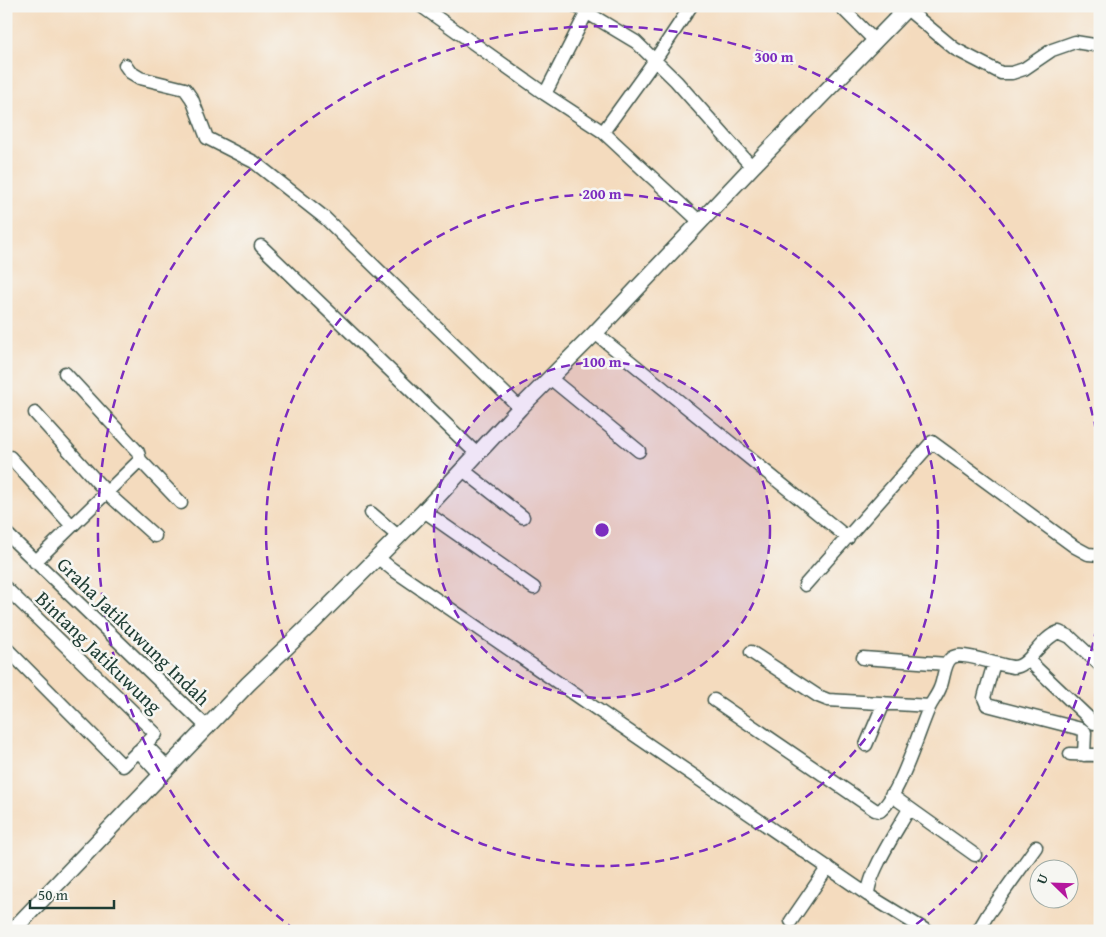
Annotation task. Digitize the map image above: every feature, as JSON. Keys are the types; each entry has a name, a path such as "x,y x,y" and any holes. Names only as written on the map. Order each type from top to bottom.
{"street":[{"path":"421,6 545,94 603,132 700,222"},
{"path":"603,132 691,6"},
{"path":"840,6 875,41"},
{"path":"12,931 248,684 424,511 520,408 595,333 752,167 908,7 955,49 1001,73 1024,69 1052,50 1074,42 1100,46"},
{"path":"545,94 584,8 636,42 676,81 752,167"},
{"path":"125,65 130,72 140,78 185,89 192,99 207,138 254,162 325,218 520,408"},
{"path":"261,246 478,455"},
{"path":"595,333 848,538"},
{"path":"65,373 138,452 140,460 181,503"},
{"path":"550,378 639,451"},
{"path":"35,412 107,493 155,536"},
{"path":"804,585 932,442 1075,547 1088,554 1100,555"},
{"name":"Graha Jatikuwung Indah","path":"10,456 72,526"},
{"name":"Graha Jatikuwung Indah","path":"35,562 140,460"},
{"path":"463,470 524,517"},
{"path":"424,511 534,588"},
{"path":"371,513 398,536"},
{"name":"Graha Jatikuwung Indah","path":"6,533 208,728"},
{"path":"377,557 828,867 927,931"},
{"name":"Bintang Jatikuwung","path":"6,588 156,734 142,748 164,771"},
{"path":"714,700 874,810 880,811 905,768 930,706 941,686 947,664 955,656 1013,667 1020,666 1028,660 1046,638 1058,632 1070,638 1100,665"},
{"path":"6,648 123,766 142,748"},
{"path":"751,652 818,696 828,700 930,706"},
{"path":"863,658 947,664"},
{"path":"1028,660 1097,720 1083,730"},
{"path":"994,663 984,698 987,705 1072,725 1083,730"},
{"path":"866,745 884,703"},
{"path":"1083,730 1085,739 1084,754"},
{"path":"1070,754 1098,755"},
{"path":"891,795 975,855"},
{"path":"868,894 876,868 909,809"},
{"path":"978,931 1036,847"},
{"path":"790,921 828,867"}]}
